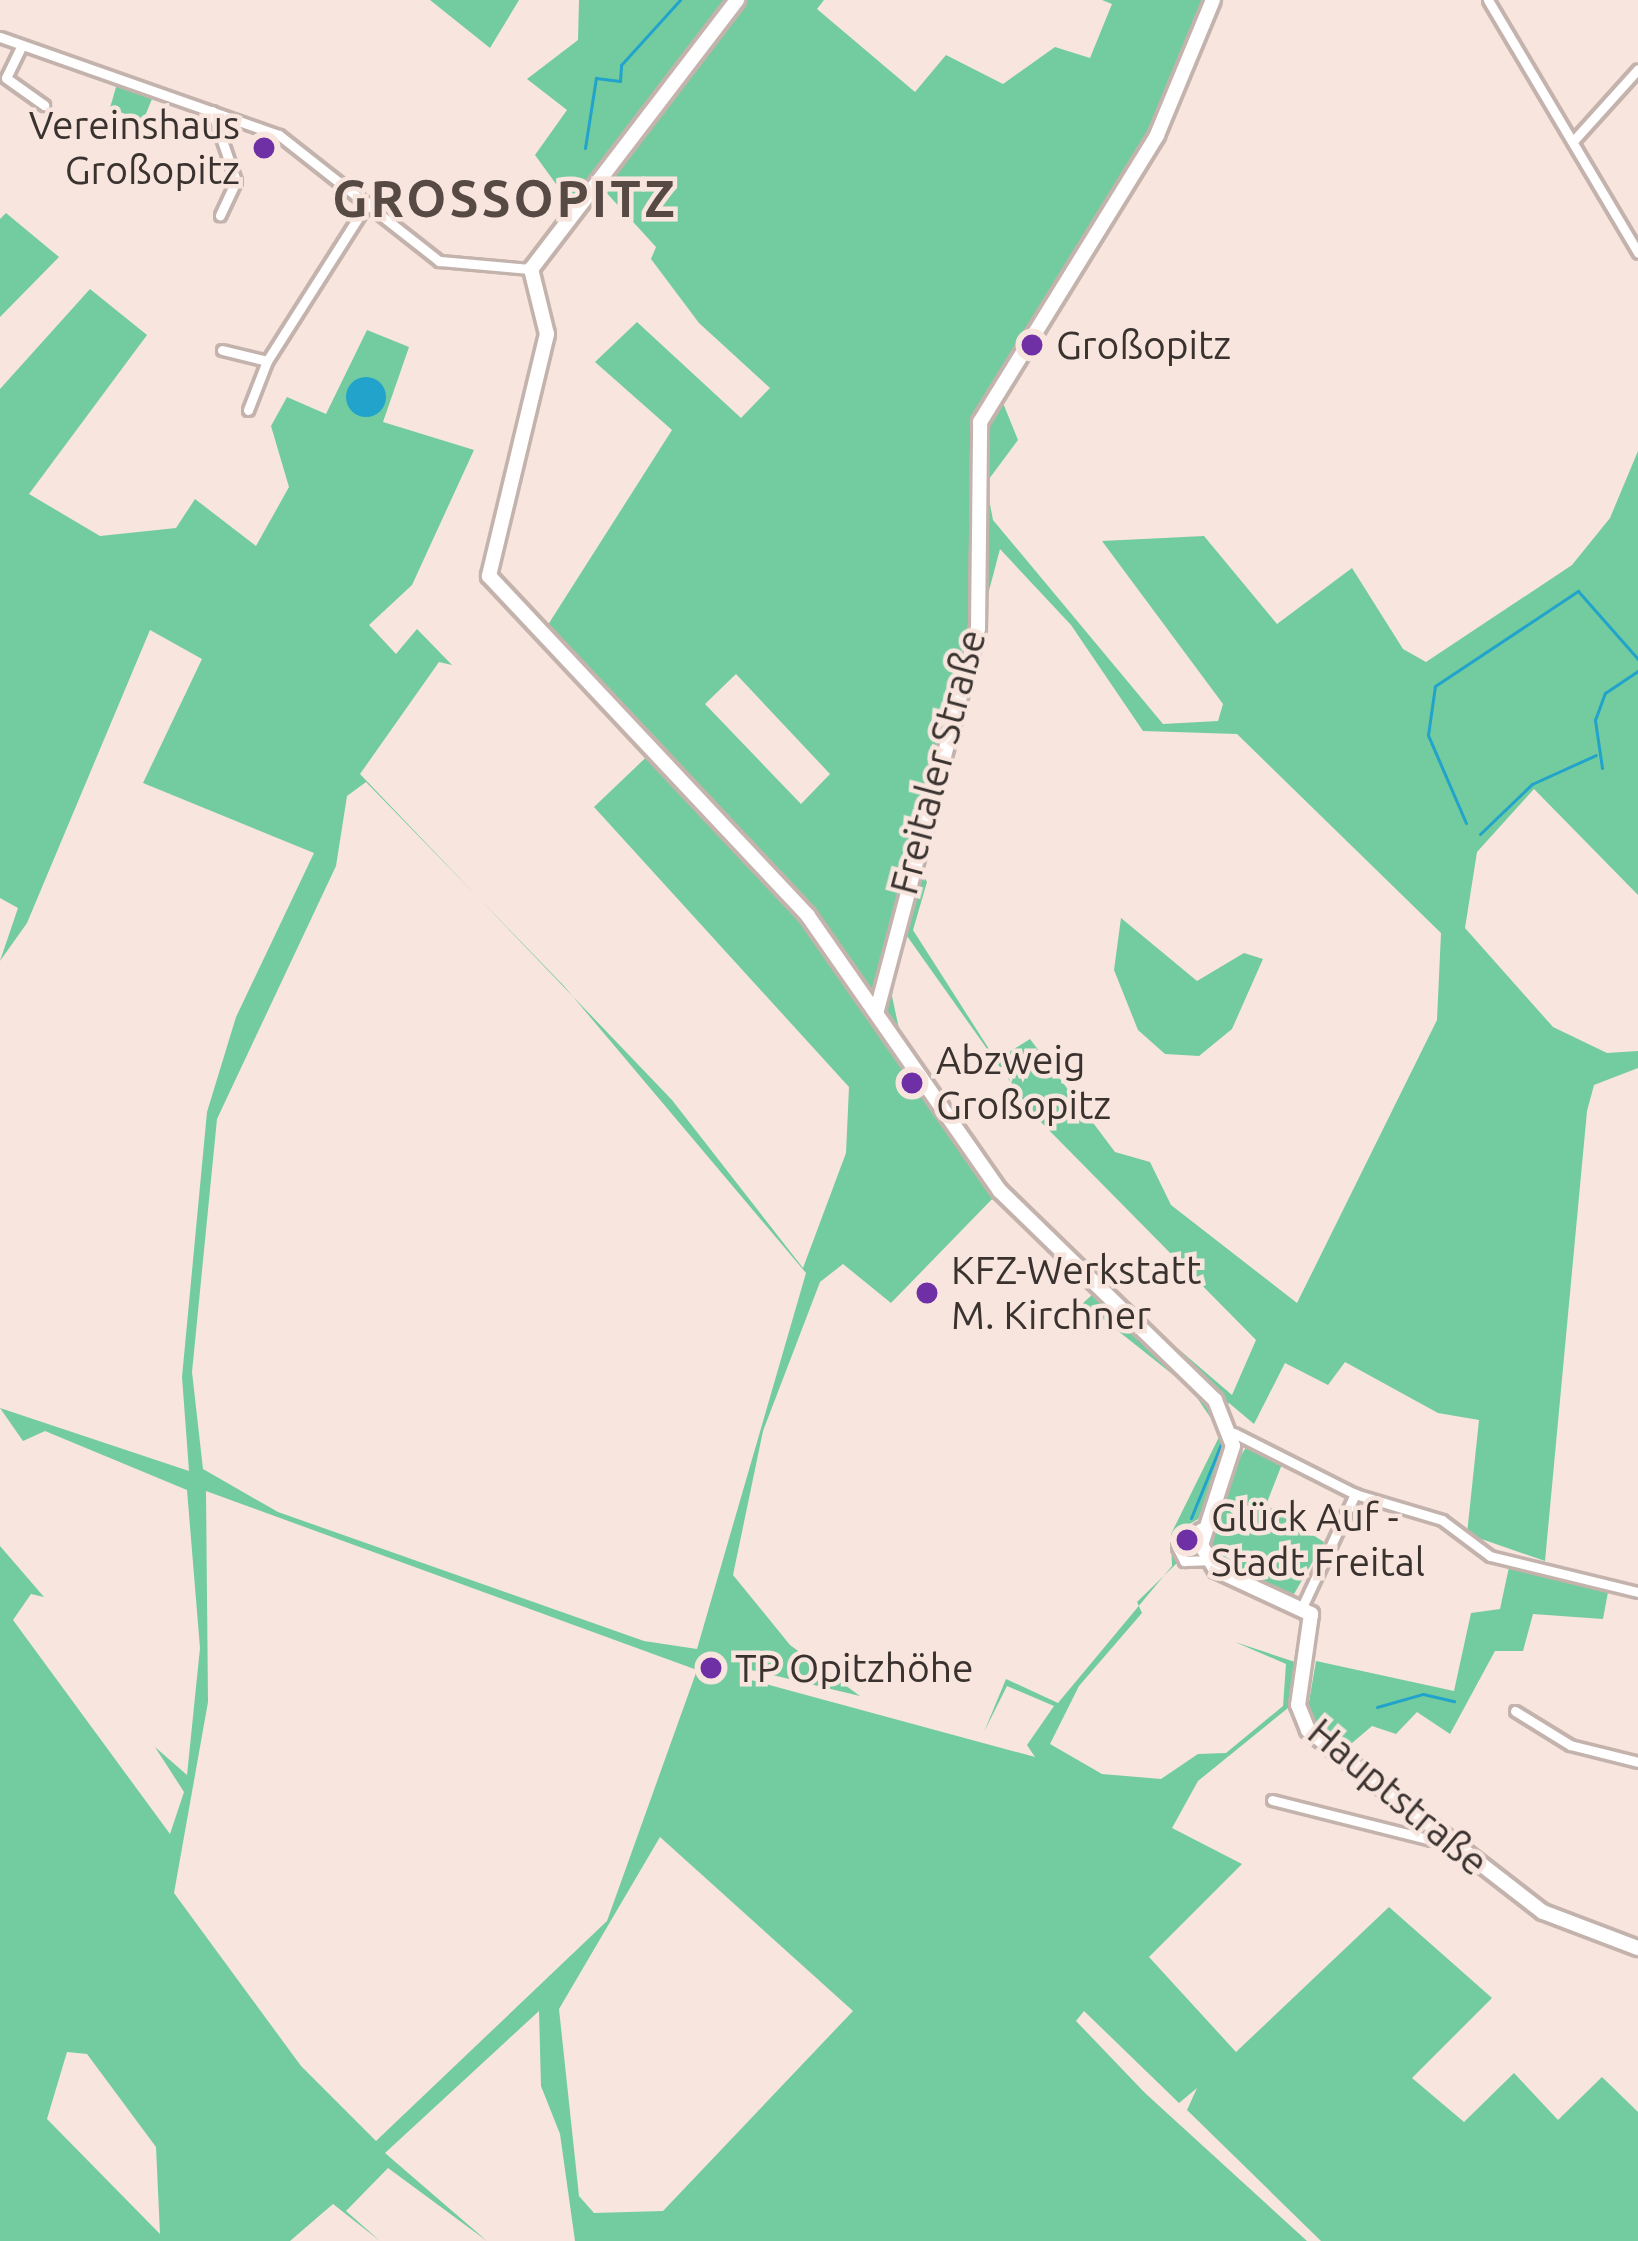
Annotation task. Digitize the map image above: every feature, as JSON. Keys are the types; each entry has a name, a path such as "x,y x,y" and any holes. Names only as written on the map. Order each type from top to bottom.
{"street":[{"path":"531,269 737,0"},
{"name":"Freitaler Straße","path":"877,1010 978,629 980,422 1157,135 1213,0"},
{"path":"1488,0 1575,139 1638,253"},
{"path":"0,37 279,135 439,261 531,269"},
{"path":"21,47 5,78 44,105"},
{"path":"1575,139 1638,69"},
{"path":"212,111 236,182 220,216"},
{"path":"248,410 266,361 368,202"},
{"path":"531,269 547,334 529,445 489,576 808,916 1000,1191 1180,1366 1234,1433 1355,1494 1442,1520 1490,1556 1638,1592"},
{"path":"222,350 266,361"},
{"path":"1234,1433 1200,1528 1177,1547 1184,1561 1207,1560 1303,1605 1355,1494"},
{"path":"1200,1528 1207,1560"},
{"name":"Hauptstraße","path":"1303,1605 1316,1630 1301,1721 1435,1832 1543,1912 1638,1948"},
{"path":"1515,1711 1570,1745 1638,1762"},
{"path":"1272,1800 1432,1840 1435,1832"}],"green space":[{"path":"430,0 519,0 490,48"},
{"path":"579,0 824,0 817,9 915,92 946,55 1003,84 1055,47 1090,58 1112,4 1102,0 1219,0 1149,164 1001,398 1018,440 986,483 993,520 1163,724 1218,721 1223,704 1102,541 1204,536 1277,624 1352,568 1403,649 1426,662 1572,565 1610,518 1638,451 1638,895 1534,789 1477,852 1465,928 1553,1027 1607,1053 1638,1051 1638,1068 1594,1085 1587,1111 1545,1561 1467,1534 1479,1420 1438,1413 1345,1362 1328,1385 1285,1363 1254,1424 1229,1403 1217,1408 1226,1451 1198,1519 1173,1534 1177,1563 1164,1576 1172,1566 1171,1534 1221,1433 1191,1389 1083,1303 1093,1294 996,1195 891,1303 843,1264 820,1282 763,1431 733,1575 790,1645 860,1696 747,1669 744,1678 1035,1757 1027,1745 1054,1706 1007,1686 984,1732 1006,1679 1058,1703 1139,1606 1142,1613 1079,1686 1050,1744 1102,1774 1161,1779 1198,1754 1226,1753 1283,1706 1286,1664 1235,1642 1295,1662 1288,1708 1198,1781 1172,1828 1242,1864 1149,1957 1236,2052 1389,1907 1492,1998 1412,2078 1464,2122 1514,2073 1558,2120 1602,2077 1638,2112 1638,2241 1321,2241 1187,2110 1197,2088 1179,2103 1084,2011 1076,2021 1145,2093 1307,2241 575,2241 560,2134 541,2086 539,2011 385,2153 487,2241 388,2168 346,2211 380,2241 333,2204 290,2241 0,2241 0,1546 44,1597 31,1594 13,1620 170,1834 184,1792 155,1747 187,1775 200,1648 187,1490 45,1431 23,1441 0,1408 189,1471 182,1377 207,1112 236,1017 314,853 143,783 202,659 150,630 27,923 0,961 18,908 0,898 0,389 90,289 147,335 29,494 100,536 176,528 195,499 256,546 289,487 271,426 287,397 326,414 367,330 409,347 383,422 474,450 412,585 369,625 396,654 417,629 452,665 439,662 360,774 485,904 366,782 347,796 336,866 217,1119 192,1372 203,1469 278,1512 644,1641 697,1649 806,1273 572,996 672,1100 803,1268 846,1153 849,1087 594,807 661,743 544,631 672,430 595,362 637,322 741,418 770,388 699,323 651,259 656,247 593,178 569,202 535,155 567,110 527,79 578,40","holes":["1000,549 1071,625 1143,731 1237,734 1441,933 1437,1020 1297,1303 1171,1205 1150,1162 1115,1152 1030,1039 996,1060 913,930 927,882 917,863","736,674 830,774 801,804 705,704","902,929 1034,1115 1256,1340 1232,1395 1105,1286 975,1149 899,1029 892,996","206,1491 697,1670 607,1921 376,2141 301,2066 174,1893 208,1702","660,1837 853,2011 663,2211 594,2213 579,2196 559,2009","67,2052 87,2054 156,2147 160,2234 47,2119"]},
{"path":"118,80 154,94 143,121 110,108"},
{"path":"6,213 59,257 0,317 0,219"},
{"path":"1121,918 1197,981 1244,953 1263,959 1232,1029 1199,1056 1165,1054 1138,1030 1114,970"},
{"path":"1248,1444 1284,1459 1266,1505 1324,1542 1294,1594 1230,1570 1212,1545 1220,1490"},
{"path":"1509,1567 1608,1592 1603,1619 1533,1614 1523,1651 1495,1651 1450,1734 1417,1712 1396,1734 1372,1726 1345,1749 1322,1731 1308,1708 1316,1661 1454,1691 1471,1613 1500,1609"}],"water":[{"path":"366,377 380,383 386,397 380,411 366,417 352,411 346,397 352,383"}],"waterway":[{"path":"585,148 596,78 620,81 621,65 680,0"},
{"path":"1466,823 1428,735 1435,686 1578,591 1638,659"},
{"path":"1602,768 1595,720 1605,693 1638,671"},
{"path":"1480,834 1532,784 1596,755"},
{"path":"1139,1340 1200,1395"},
{"path":"1191,1518 1223,1439"},
{"path":"1377,1707 1423,1694 1454,1701"}],"place":[{"name":"Vereinshaus Großopitz","path":"264,148"},
{"name":"Großopitz","path":"1032,345"},
{"name":"Abzweig Großopitz","path":"912,1083"},
{"name":"KFZ-Werkstatt M. Kirchner","path":"927,1293"},
{"name":"Glück Auf - Stadt Freital","path":"1187,1540"},
{"name":"TP Opitzhöhe","path":"711,1668"}],"district":[{"name":"GROSSOPITZ","path":"505,198"}]}
